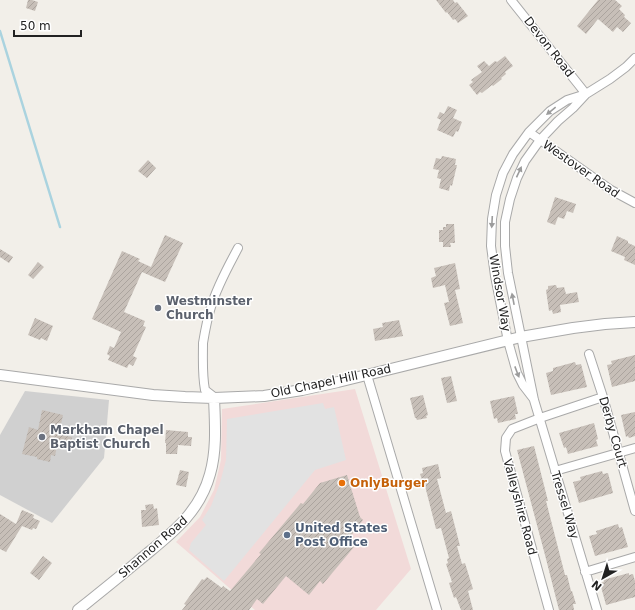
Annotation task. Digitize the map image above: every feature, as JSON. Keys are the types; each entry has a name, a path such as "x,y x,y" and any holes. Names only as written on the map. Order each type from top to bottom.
{"street":[{"name":"Devon Road","path":"511,0 586,94"},
{"name":"Windsor Way","path":"508,340 495,276 491,246 492,219 496,195 504,173 513,154 529,132 550,111 567,100 586,94 615,76 626,68 635,58"},
{"name":"Windsor Way","path":"521,338 508,274 505,246 505,222 510,199 525,161 540,140 586,94"},
{"name":"Westover Road","path":"529,132 610,190 635,203"},
{"path":"214,398 205,390 203,377 203,343 211,306 238,248"},
{"name":"Old Chapel Hill Road","path":"0,375 153,395 214,398 264,396 366,375 508,340 581,327 635,322"},
{"name":"Tressel Way","path":"521,338 534,400 597,610"},
{"name":"Tressel Way","path":"508,340 517,373 523,385 534,400"},
{"name":"Derby Court","path":"589,354 603,397 635,511"},
{"path":"366,375 437,610"},
{"name":"Valleyshire Road","path":"548,610 505,451 506,438 512,429 603,397"},
{"name":"Shannon Road","path":"78,610 170,535 185,521 195,508 208,481 214,458 214,398"},
{"path":"556,471 635,448"},
{"path":"585,572 635,557"}],"shaded area":[{"path":"355,389 411,569 376,610 255,610 176,542 200,517 214,490 221,460 222,409"},
{"path":"25,391 109,400 104,458 52,523 0,495 0,435"},
{"path":"323,403 325,409 334,407 346,460 315,470 224,581 189,550 191,543 206,525 202,520 211,506 220,483 226,460 227,419"}],"building":[{"path":"28,0 38,2 35,11 26,8"},
{"path":"436,0 453,0 455,3 457,2 468,16 458,23 455,19 453,20 447,12 446,13"},
{"path":"598,0 615,0 622,6 619,9 625,15 624,17 631,23 623,32 617,27 613,32 598,19 586,34 577,26"},
{"path":"505,56 513,66 505,72 506,74 501,78 502,79 477,95 469,85 473,82 471,80 482,72 477,66 484,61 489,66"},
{"path":"448,106 457,110 453,118 462,122 458,132 456,131 453,137 437,130 441,120 437,118 440,112 444,114"},
{"path":"442,156 456,159 455,165 457,165 452,186 450,185 449,191 439,188 441,179 437,178 439,170 433,169 436,158 441,159"},
{"path":"148,160 156,168 147,178 138,171"},
{"path":"555,197 576,204 573,213 567,211 564,219 558,217 555,225 547,222"},
{"path":"446,224 454,224 455,243 450,243 451,247 443,247 443,242 439,242 439,230 443,230 443,227 446,227"},
{"path":"165,235 183,243 165,282 142,272 124,312 145,321 143,326 146,327 133,356 137,358 133,366 129,364 127,368 108,360 110,356 107,354 110,346 114,348 121,332 92,319 122,251 140,259 138,261 151,267"},
{"path":"617,236 635,246 635,265 624,260 625,257 611,251"},
{"path":"0,249 13,257 9,263 0,257"},
{"path":"38,262 44,267 33,279 28,275"},
{"path":"455,263 460,289 455,290 463,323 450,326 444,303 449,302 445,285 433,288 431,278 436,276 434,268"},
{"path":"556,285 557,288 564,287 566,294 577,292 579,302 560,305 561,312 553,314 552,310 549,311 546,290 548,289 548,286"},
{"path":"35,318 53,326 47,341 28,335"},
{"path":"399,320 403,336 375,341 373,329 383,327 382,323"},
{"path":"635,355 635,381 612,387 607,365 612,364 611,361"},
{"path":"575,362 576,365 581,364 587,387 551,395 546,373 553,371 553,368"},
{"path":"451,376 457,401 447,403 441,378"},
{"path":"423,395 428,415 426,416 427,418 417,420 415,418 410,398"},
{"path":"514,396 518,414 515,414 516,419 498,423 497,418 494,419 490,401"},
{"path":"42,410 63,415 60,435 72,437 69,449 57,446 55,456 51,455 50,462 37,459 37,457 22,454 29,427 38,430"},
{"path":"635,412 635,436 629,438 628,436 626,437 621,415"},
{"path":"594,423 598,446 568,454 566,447 564,448 559,433"},
{"path":"166,430 188,432 188,437 192,437 191,446 178,445 177,454 166,454"},
{"path":"534,446 565,575 567,575 576,604 573,604 574,610 559,610 517,450"},
{"path":"438,464 441,478 437,479 446,513 451,511 460,546 457,546 462,564 465,563 473,589 468,591 473,610 461,610 456,597 454,598 449,583 452,582 446,564 448,563 447,559 449,558 441,528 436,529 424,482 423,483 420,474 423,473 422,468"},
{"path":"180,470 189,472 186,487 176,485"},
{"path":"602,471 603,474 608,473 613,493 579,503 573,482 581,480 580,477"},
{"path":"347,475 360,517 363,520 347,541 354,547 323,584 320,581 309,595 286,576 263,604 257,599 249,610 182,610 186,605 184,604 202,579 204,580 207,577 222,588 223,586 230,591 261,554 259,553 320,483"},
{"path":"153,504 154,509 157,508 159,525 142,527 141,510 146,510 145,505"},
{"path":"22,510 34,515 33,518 40,521 36,529 33,528 32,530 22,526 6,552 0,549 0,514 16,524"},
{"path":"618,524 619,528 622,527 628,547 595,556 589,536 597,534 596,531"},
{"path":"43,556 52,563 39,580 30,573"},
{"path":"629,573 629,575 633,574 635,581 635,597 606,605 600,583 604,582 603,580"}],"waterway":[{"path":"0,31 60,227"}],"place":[{"name":"Westminster Church","path":"158,308"},
{"name":"Markham Chapel Baptist Church","path":"42,437"},
{"name":"OnlyBurger","path":"342,483"},
{"name":"United States Post Office","path":"287,535"}]}
